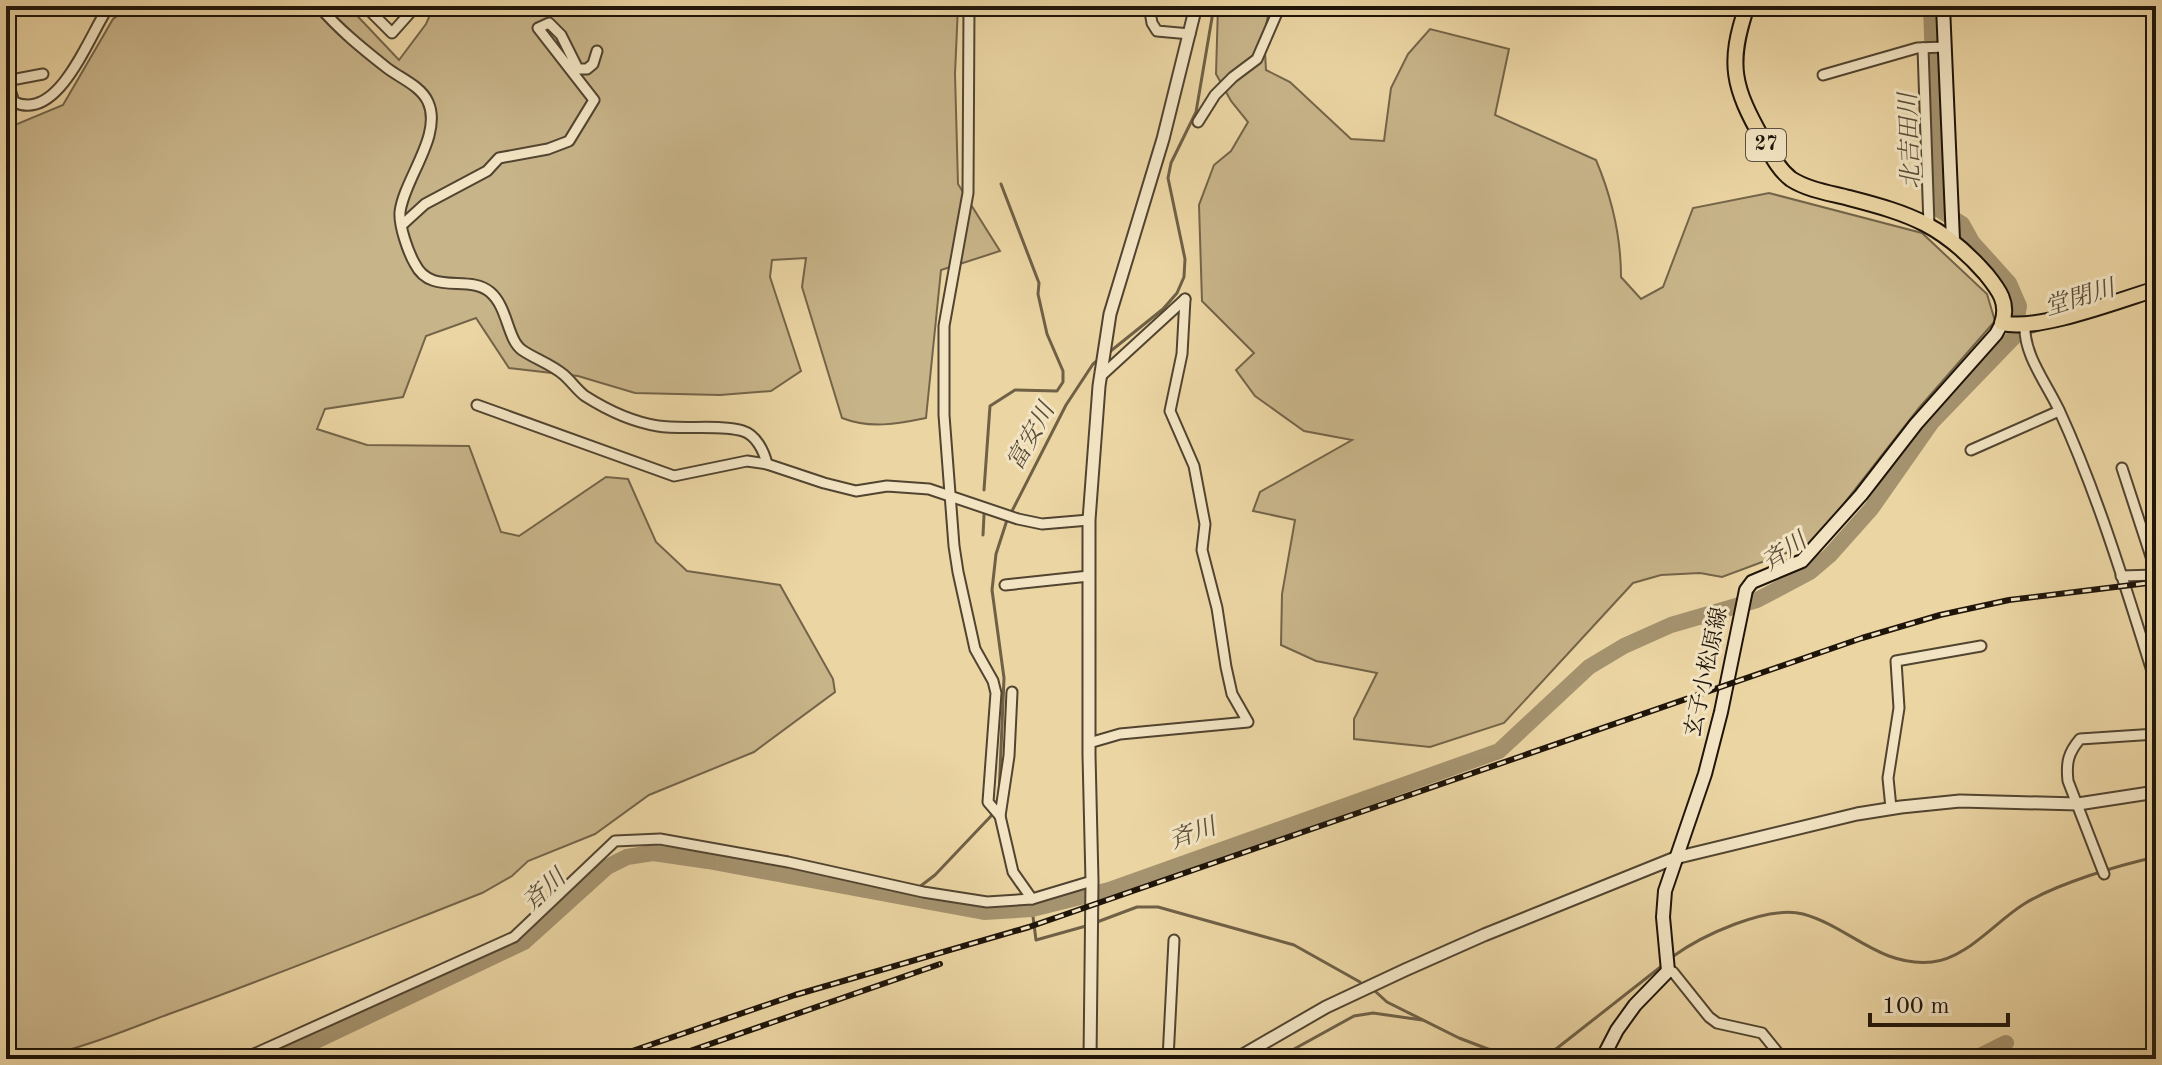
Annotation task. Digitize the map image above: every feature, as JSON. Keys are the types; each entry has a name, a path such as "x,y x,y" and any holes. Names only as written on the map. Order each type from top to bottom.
{"main road":[{"name":"27","path":"1747,6 1738,33 1734,60 1737,88 1777,164 1789,177 1804,186 1892,209 1953,233 2003,298 2004,324"},
{"path":"1943,6 1953,233"},
{"path":"2004,324 2025,325 2156,289"},
{"name":"玄子小松原線","path":"1668,971 1663,917 1665,891 1690,822 1713,743 1744,594 1752,582 1802,561 2004,324"},
{"path":"1602,1059 1635,1005 1668,971"}],"street":[{"path":"6,35 9,6"},
{"path":"43,74 6,80 14,102 25,107 39,104 55,94 68,80 95,26 109,6"},
{"path":"319,6 387,68 423,93 429,103 430,126 423,154 406,191 400,214 415,267 431,280 443,284 479,284 492,293 501,305 518,347 563,374 584,395 619,415 657,426 745,431 758,443 767,464"},
{"path":"365,6 392,33 416,6"},
{"path":"969,6 968,193 944,326 944,415 954,546 975,649 993,681 996,693 988,802 1000,816"},
{"path":"1149,6 1157,31 1190,34"},
{"path":"1198,122 1215,95 1257,59 1280,6"},
{"path":"1090,1059 1089,520 1100,379 1110,314 1163,139 1195,11"},
{"path":"402,225 425,204 487,171 499,158 548,149 569,141 594,100 538,28 549,23 561,35 578,69 587,69 593,64 597,51"},
{"path":"1823,75 1923,48 1945,47"},
{"path":"1923,48 1929,226"},
{"path":"1089,743 1120,734 1248,722 1232,694 1226,667 1217,608 1202,550 1205,524 1194,466 1170,411 1182,354 1185,299 1100,379"},
{"path":"2025,325 2025,340 2059,411 2121,576 2156,684"},
{"path":"477,405 674,476 747,461 767,464 856,491 887,486 929,489 1042,524 1089,520"},
{"path":"1971,450 2059,411"},
{"path":"2121,576 2156,573 2122,468"},
{"path":"1005,585 1089,576"},
{"path":"1891,808 1888,778 1899,708 1896,661 1981,646"},
{"path":"1012,692 1009,756 1000,816 1013,872 1032,899"},
{"path":"2104,874 2068,781 2066,766 2070,752 2080,739 2156,734"},
{"path":"1242,1058 1326,1007 1405,970 1675,858 1765,834 1891,808 1960,801 2078,804 2156,792"},
{"path":"243,1059 514,937 615,841 660,839 987,902 1032,899 1092,881"},
{"path":"1168,1059 1174,940"},
{"path":"1668,971 1673,972 1709,1017 1717,1023 1762,1033 1783,1059"}],"shaded area":[{"path":"132,6 348,6 399,60 426,24 434,6 958,6 955,74 958,184 1000,251 941,270 926,418 873,424 842,418 802,287 806,258 772,260 770,277 801,371 771,391 720,395 635,393 578,376 509,368 476,318 426,336 403,397 325,409 317,429 367,445 469,446 501,532 519,536 606,477 628,479 656,542 687,571 780,585 833,679 835,692 754,752 649,795 595,834 528,861 512,876 482,893 110,1037 48,1055 6,1059 6,133 17,124 63,105 113,19"},
{"path":"1218,6 1270,6 1264,35 1266,70 1290,82 1351,139 1384,141 1391,88 1408,54 1430,29 1509,49 1495,115 1596,160 1614,217 1621,277 1641,299 1663,287 1693,208 1769,193 1922,233 1987,294 1995,321 1919,408 1813,543 1722,577 1700,573 1661,575 1633,583 1504,723 1430,747 1354,739 1354,719 1377,673 1316,661 1281,645 1282,594 1295,520 1253,511 1260,492 1352,440 1304,431 1255,396 1236,370 1254,353 1202,301 1199,205 1214,165 1231,151 1248,122 1231,101 1216,74"}],"waterway":[{"name":"富安川","path":"1107,354 1163,309 1177,293 1184,277 1185,259 1168,178 1171,163 1196,112 1213,12 1209,6"},
{"name":"斉川","path":"278,1059 524,942 607,867 627,857 653,853 708,861 984,912 1032,909 1109,890 1499,751 1589,667 1624,646 1671,625 1757,600 1810,572 1830,555 1871,509 1932,422 2014,337 2019,306 2009,283 1972,242 1962,224 1938,209 1931,6"},
{"path":"984,490 990,406 1015,390 1057,391 1063,382 1063,371 1047,334 1038,294 1039,283 1001,184"},
{"name":"堂閉川","path":"2029,333 2045,328"},
{"name":"富安川","path":"1011,513 1066,405 1098,360"},
{"path":"983,535 984,515"},
{"name":"富安川","path":"918,888 935,875 991,816 999,796 1004,678 992,590 996,554 1007,520"},
{"path":"1672,957 1734,924 1788,912 1820,920 1896,958 1932,962 1957,954 2024,904 2053,889 2156,857"},
{"path":"1097,922 1137,907 1158,907 1294,945 1360,982"},
{"path":"1032,909 1036,940 1086,926"},
{"path":"1376,992 1387,1002 1459,1038 1488,1049 1527,1056 1556,1049 1663,965"},
{"path":"1276,1059 1354,1016 1373,1013 1422,1020"},
{"path":"1974,1059 2006,1043"}],"railway":[{"path":"609,1059 795,995 1029,927 1862,638 1940,615 2009,600 2156,582"},
{"path":"667,1059 940,964"}],"water label":[{"name":"北吉田川","path":"1911,141"}]}
